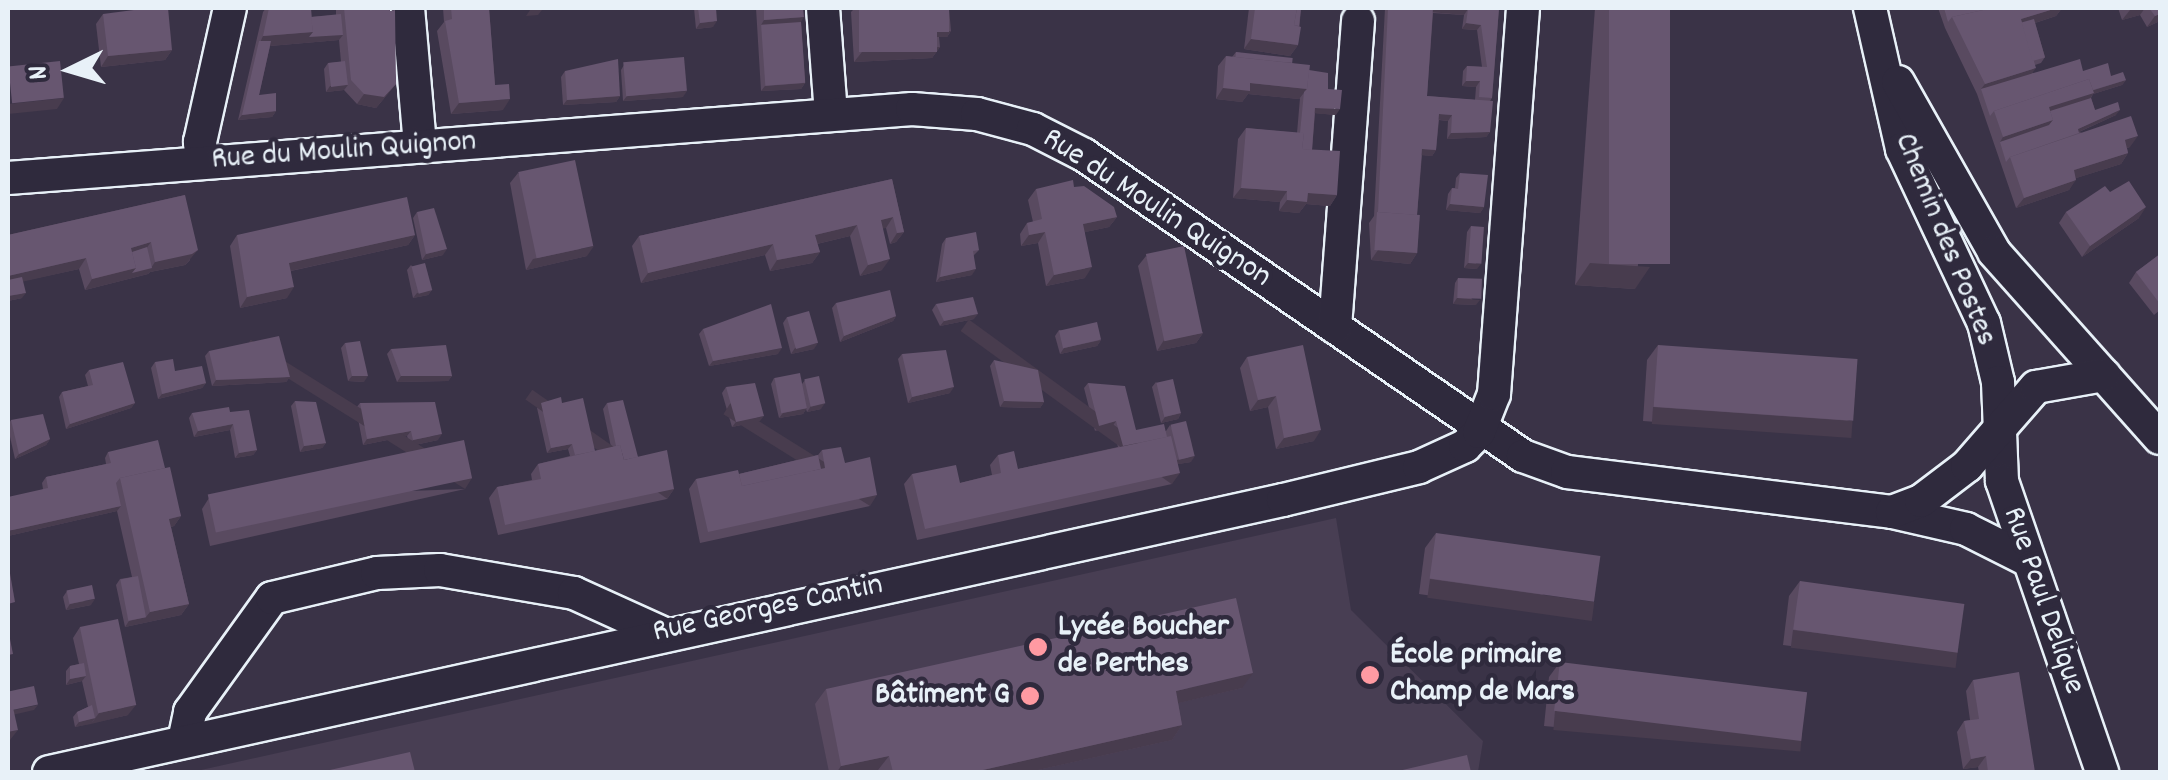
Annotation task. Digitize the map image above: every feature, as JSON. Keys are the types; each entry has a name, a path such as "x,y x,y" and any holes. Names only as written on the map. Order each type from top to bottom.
{"street":[{"path":"202,162 200,142 230,8"},
{"path":"408,8 420,145"},
{"path":"823,8 831,114"},
{"path":"1479,432 1494,394 1522,8"},
{"name":"Chemin des Postes","path":"1870,8 1902,149 1984,323 1998,382 1998,425"},
{"path":"1335,328 1358,21"},
{"name":"Chemin des Postes","path":"1882,52 1994,252 2160,438"},
{"name":"Rue du Moulin Quignon","path":"8,178 831,114 912,109 977,114 1033,129 1149,196 1479,432 1567,472 1892,512 1966,529 2024,558"},
{"path":"1892,512 1944,486 2036,386 2104,376"},
{"name":"Rue Paul Delique","path":"1998,425 2002,482 2024,558 2102,772"},
{"name":"Rue Georges Cantin","path":"49,772 1419,467 1479,432"},
{"path":"184,742 190,712 272,598 377,573 440,570 574,592 662,633"}],"shaded area":[{"name":"Lycée Boucher de Perthes","path":"1336,518 1351,610 1483,741 1478,772 192,772"}],"building":[{"path":"168,8 172,50 108,56 103,14"},
{"path":"269,8 311,8 313,32 263,36"},
{"path":"344,8 395,10 396,84 384,97 364,94 351,80"},
{"path":"451,8 489,8 495,85 509,84 510,99 459,103 445,21 452,19"},
{"path":"698,8 716,8 717,21 700,23"},
{"path":"764,8 803,8 804,17 764,20"},
{"path":"859,8 937,8 937,52 859,52"},
{"path":"937,8 949,8 949,32 937,32"},
{"path":"1255,8 1297,8 1294,25 1301,27 1298,45 1251,39"},
{"path":"1297,8 1301,8 1299,26 1294,25"},
{"path":"1388,8 1433,8 1427,96 1493,101 1490,132 1451,133 1452,115 1439,114 1436,150 1422,149 1417,215 1378,212"},
{"path":"1444,8 1499,8 1492,98 1479,97 1480,81 1466,81 1467,66 1487,67 1481,25 1466,23 1468,9"},
{"path":"1609,8 1670,8 1670,264 1609,264"},
{"path":"1944,8 1992,8 1952,17 1948,22"},
{"path":"1992,8 2057,8 2021,19 2036,68 1985,84 1952,17"},
{"path":"341,14 343,35 309,37 313,32 311,17"},
{"path":"2034,19 2045,57 2033,61 2022,23"},
{"path":"801,22 805,83 765,86 761,25"},
{"path":"259,41 271,41 259,95 276,93 276,111 242,115"},
{"path":"1236,52 1293,58 1292,63 1235,57"},
{"path":"1226,56 1310,65 1307,89 1250,83 1250,91 1223,88"},
{"path":"684,57 687,91 626,96 623,62"},
{"path":"618,59 620,96 567,100 565,71"},
{"path":"2080,59 2083,71 2108,63 2111,76 2123,72 2126,80 2093,90 2089,79 1994,111 1990,116 1981,89"},
{"path":"60,61 64,98 12,103 8,66"},
{"path":"345,61 348,85 331,87 328,63"},
{"path":"1309,70 1328,73 1328,89 1342,90 1340,109 1315,108 1312,150 1302,149 1304,133 1300,133"},
{"path":"2089,79 2094,93 2049,107 2053,120 2003,137 1994,111"},
{"path":"2091,98 2095,110 2118,102 2120,110 2078,129 2079,133 2010,157 2006,162 2000,142 2049,125 2053,120 2050,111"},
{"path":"2131,116 2138,136 2125,140 2128,153 2074,170 2076,180 2024,198 2010,157"},
{"path":"1246,128 1304,133 1302,149 1340,151 1337,195 1308,193 1307,202 1287,200 1287,191 1241,188"},
{"path":"575,160 593,246 537,258 518,172"},
{"path":"1460,173 1488,175 1484,207 1450,204 1452,188 1458,189"},
{"path":"892,179 904,232 897,233 893,217 881,220 890,259 868,265 857,225 815,235 820,252 777,260 773,244 648,273 639,236"},
{"path":"1073,180 1074,187 1084,186 1114,207 1117,217 1083,224 1092,267 1054,275 1045,232 1029,235 1027,223 1042,219 1036,189"},
{"path":"2129,181 2146,207 2090,246 2066,212 2105,186 2110,192"},
{"path":"185,195 198,250 192,254 155,262 151,242 131,248 136,268 92,279 86,258 8,276 8,235"},
{"path":"407,197 415,235 289,263 294,287 247,297 237,235"},
{"path":"434,208 447,249 426,254 417,212"},
{"path":"1377,212 1420,215 1417,253 1374,250"},
{"path":"1471,226 1484,227 1481,264 1468,263"},
{"path":"976,232 976,269 940,277 946,238"},
{"path":"1184,246 1203,333 1164,341 1146,254"},
{"path":"147,247 152,268 132,273 136,268 132,252"},
{"path":"2160,254 2160,304 2136,272"},
{"path":"425,263 432,290 419,294 411,267"},
{"path":"22,277 26,293 8,296 8,280"},
{"path":"1458,278 1482,279 1481,299 1457,298"},
{"path":"890,290 896,316 844,336 836,303"},
{"path":"973,297 978,314 944,321 936,304"},
{"path":"771,304 782,348 713,361 703,329"},
{"path":"809,311 818,343 796,349 787,317"},
{"path":"1097,322 1101,340 1063,348 1059,331"},
{"path":"279,336 290,377 216,380 209,351"},
{"path":"360,341 368,376 352,376 345,343"},
{"path":"446,345 452,376 401,376 391,349"},
{"path":"1303,345 1321,430 1284,438 1276,396 1258,400 1247,357"},
{"path":"1658,345 1858,359 1853,421 1654,407"},
{"path":"946,350 954,387 912,397 902,354"},
{"path":"173,359 175,371 202,366 206,383 162,394 155,362"},
{"path":"994,360 1038,370 1044,402 1004,401"},
{"path":"123,362 135,403 70,424 62,392 93,385 89,370"},
{"path":"800,373 807,408 781,413 774,378"},
{"path":"819,376 825,403 811,407 804,379"},
{"path":"1173,379 1181,413 1164,417 1156,383"},
{"path":"755,383 764,416 736,422 726,387"},
{"path":"1088,383 1125,386 1136,430 1164,424 1167,437 1123,446 1116,421 1099,426"},
{"path":"561,397 562,403 583,398 595,451 575,455 572,444 551,448 541,403"},
{"path":"623,400 638,457 624,460 620,445 616,446 607,403"},
{"path":"295,401 316,402 326,443 304,446"},
{"path":"435,402 442,434 413,440 411,431 367,439 360,403"},
{"path":"229,407 230,412 249,410 257,450 239,453 233,424 198,431 192,413"},
{"path":"43,414 50,439 19,454 11,420"},
{"path":"1186,421 1195,456 1179,460 1170,425"},
{"path":"1171,436 1180,473 925,529 912,474 956,465 960,483 1001,473 998,455 1014,451 1018,469"},
{"path":"158,440 165,468 120,478 116,483 121,506 8,531 8,497 48,488 46,477 111,463 108,452"},
{"path":"464,440 472,478 216,533 208,494"},
{"path":"620,445 624,460 667,450 674,489 505,525 497,487 541,479 538,464"},
{"path":"841,447 845,463 870,457 877,495 708,532 696,479 738,470 742,486 825,468 822,450"},
{"path":"818,455 821,469 742,486 739,474"},
{"path":"170,467 181,516 169,519 189,604 150,612 120,478"},
{"path":"1436,533 1600,556 1594,602 1430,579"},
{"path":"8,562 15,602 8,604"},
{"path":"138,576 146,617 128,621 120,579"},
{"path":"1800,581 1964,604 1958,653 1793,630"},
{"path":"92,585 95,599 69,604 67,590"},
{"name":"Bâtiment G","path":"1236,598 1253,673 1176,691 1182,725 974,772 893,772 889,756 841,766 826,689"},
{"path":"118,619 136,705 98,713 80,627"},
{"path":"8,629 13,654 8,655"},
{"path":"1560,662 1807,692 1801,741 1554,711"},
{"path":"84,663 86,676 70,679 70,666"},
{"path":"2019,672 2035,772 1988,772 1986,756 1971,759 1964,721 1979,719 1973,680"},
{"path":"8,685 18,730 8,732"},
{"path":"34,686 38,705 13,710 9,691"},
{"path":"92,705 95,718 79,722 77,712"},
{"path":"410,752 415,772 321,772"},
{"path":"1467,755 1471,772 1394,772"}],"place":[{"name":"Lycée Boucher de Perthes","path":"1038,647"},
{"name":"École primaire Champ de Mars","path":"1370,675"},
{"name":"Bâtiment G","path":"1030,696"}]}
